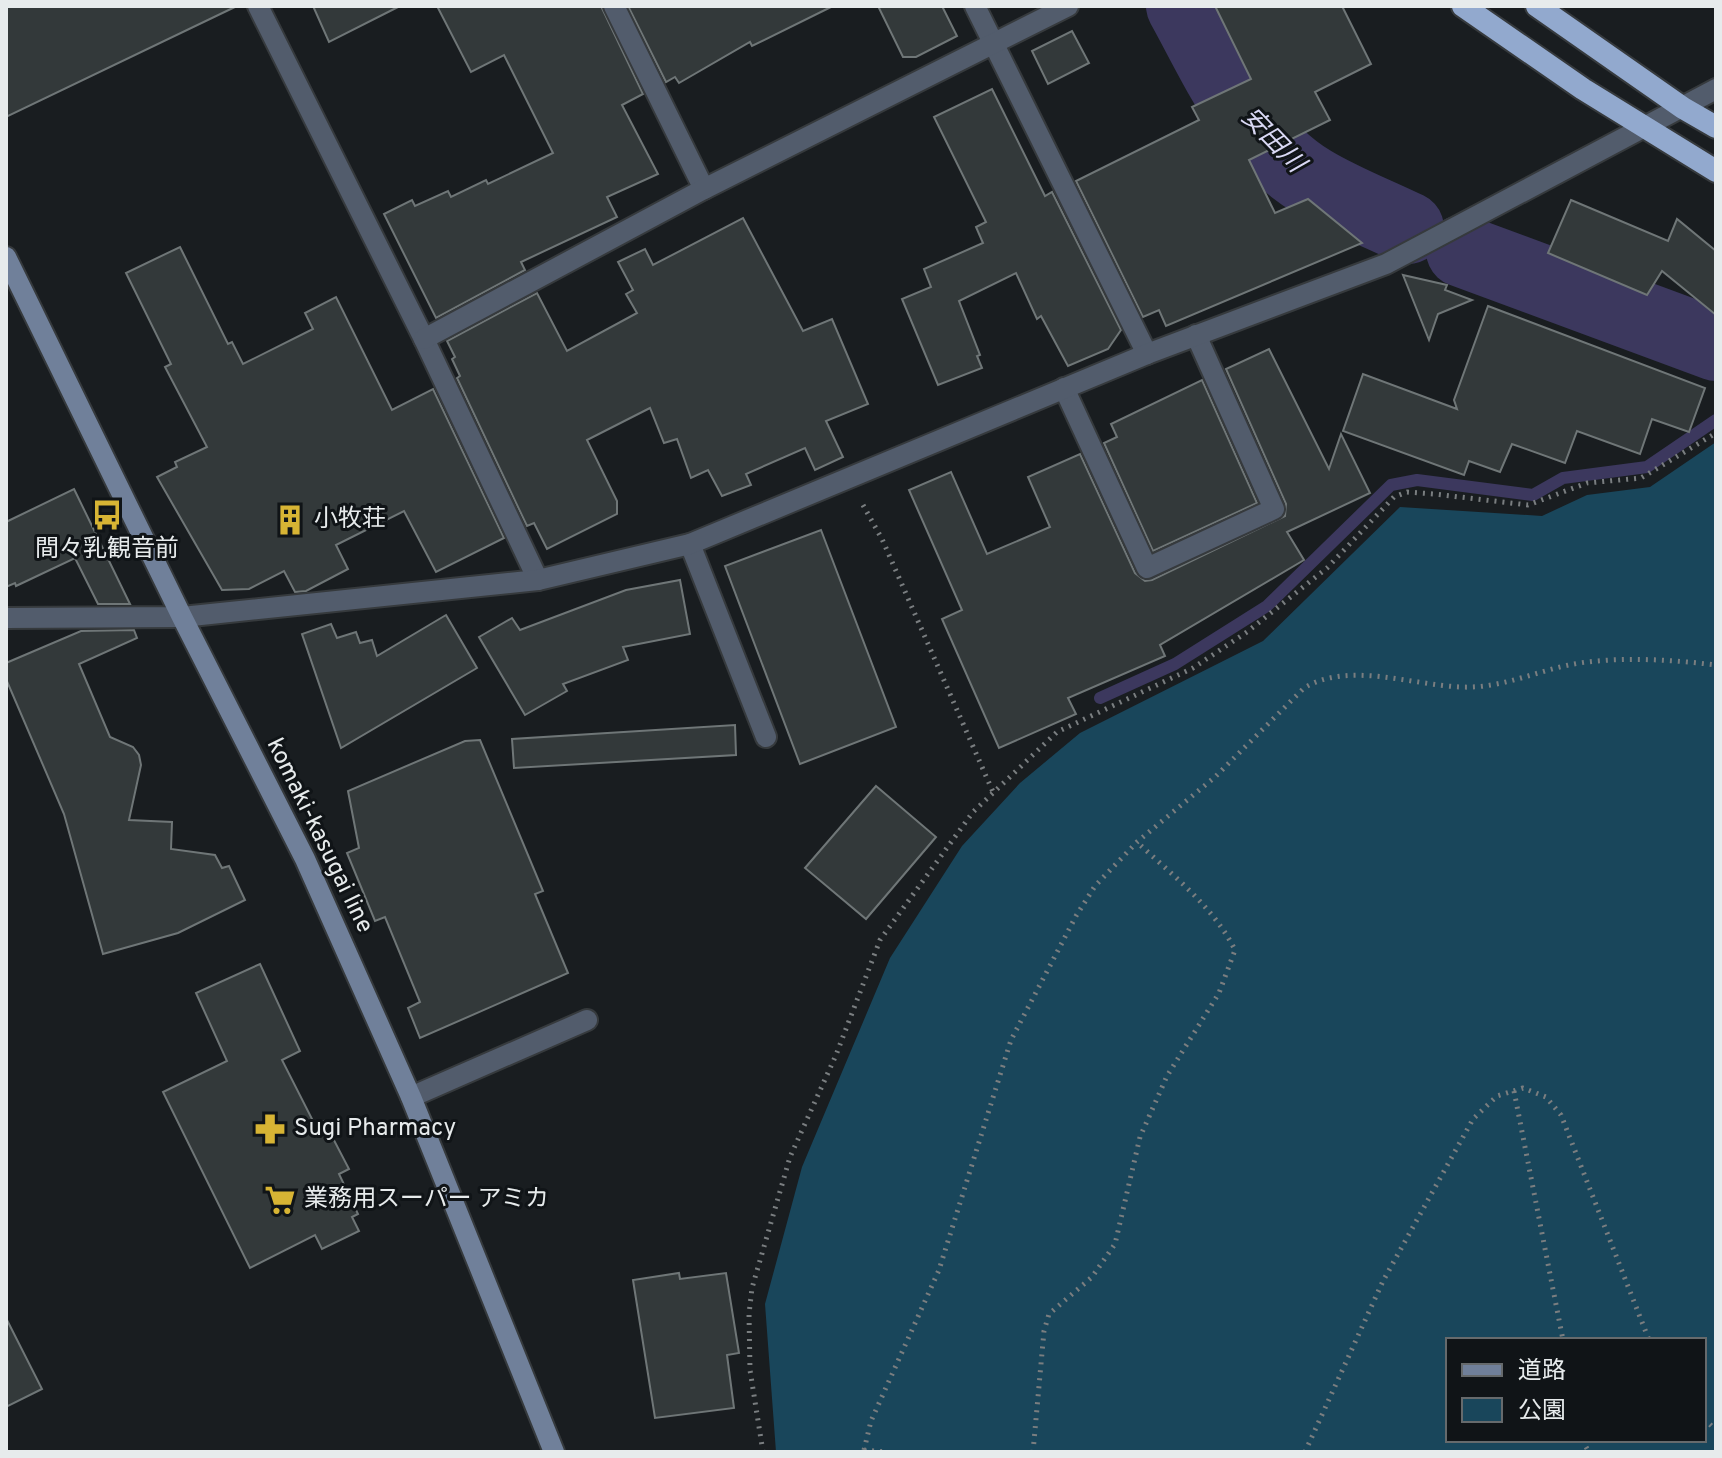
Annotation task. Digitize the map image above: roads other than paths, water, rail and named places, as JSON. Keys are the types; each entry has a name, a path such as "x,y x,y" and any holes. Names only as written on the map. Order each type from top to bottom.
{"highway":[{"path":"1463,6 1716,171"},
{"path":"1537,6 1683,108 1716,127"}],"main road":[{"name":"komaki-kasugai line","path":"6,257 182,617 305,859 411,1097 554,1452"}],"street":[{"path":"258,6 424,339 538,580"},
{"path":"614,6 704,189"},
{"path":"975,6 1147,354"},
{"path":"424,339 704,189 1068,6"},
{"path":"6,618 182,617 538,580 690,544 1147,354 1386,264 1716,89"},
{"path":"1064,388 1147,568 1274,509 1196,335"},
{"path":"690,544 766,737"},
{"path":"411,1097 587,1020"}],"waterway":[{"name":"安田川","path":"1182,6 1236,103 1270,147 1313,182 1408,228"},
{"name":"安田川","path":"1462,251 1716,345"},
{"path":"1100,698 1175,664 1267,606 1391,485 1417,480 1533,495 1563,478 1647,467 1716,420"}],"place":[{"name":"間々乳観音前","path":"107,515"},
{"name":"小牧荘","path":"290,520"},
{"name":"Sugi Pharmacy","path":"270,1129"},
{"name":"業務用スーパー アミカ","path":"280,1200"}]}
